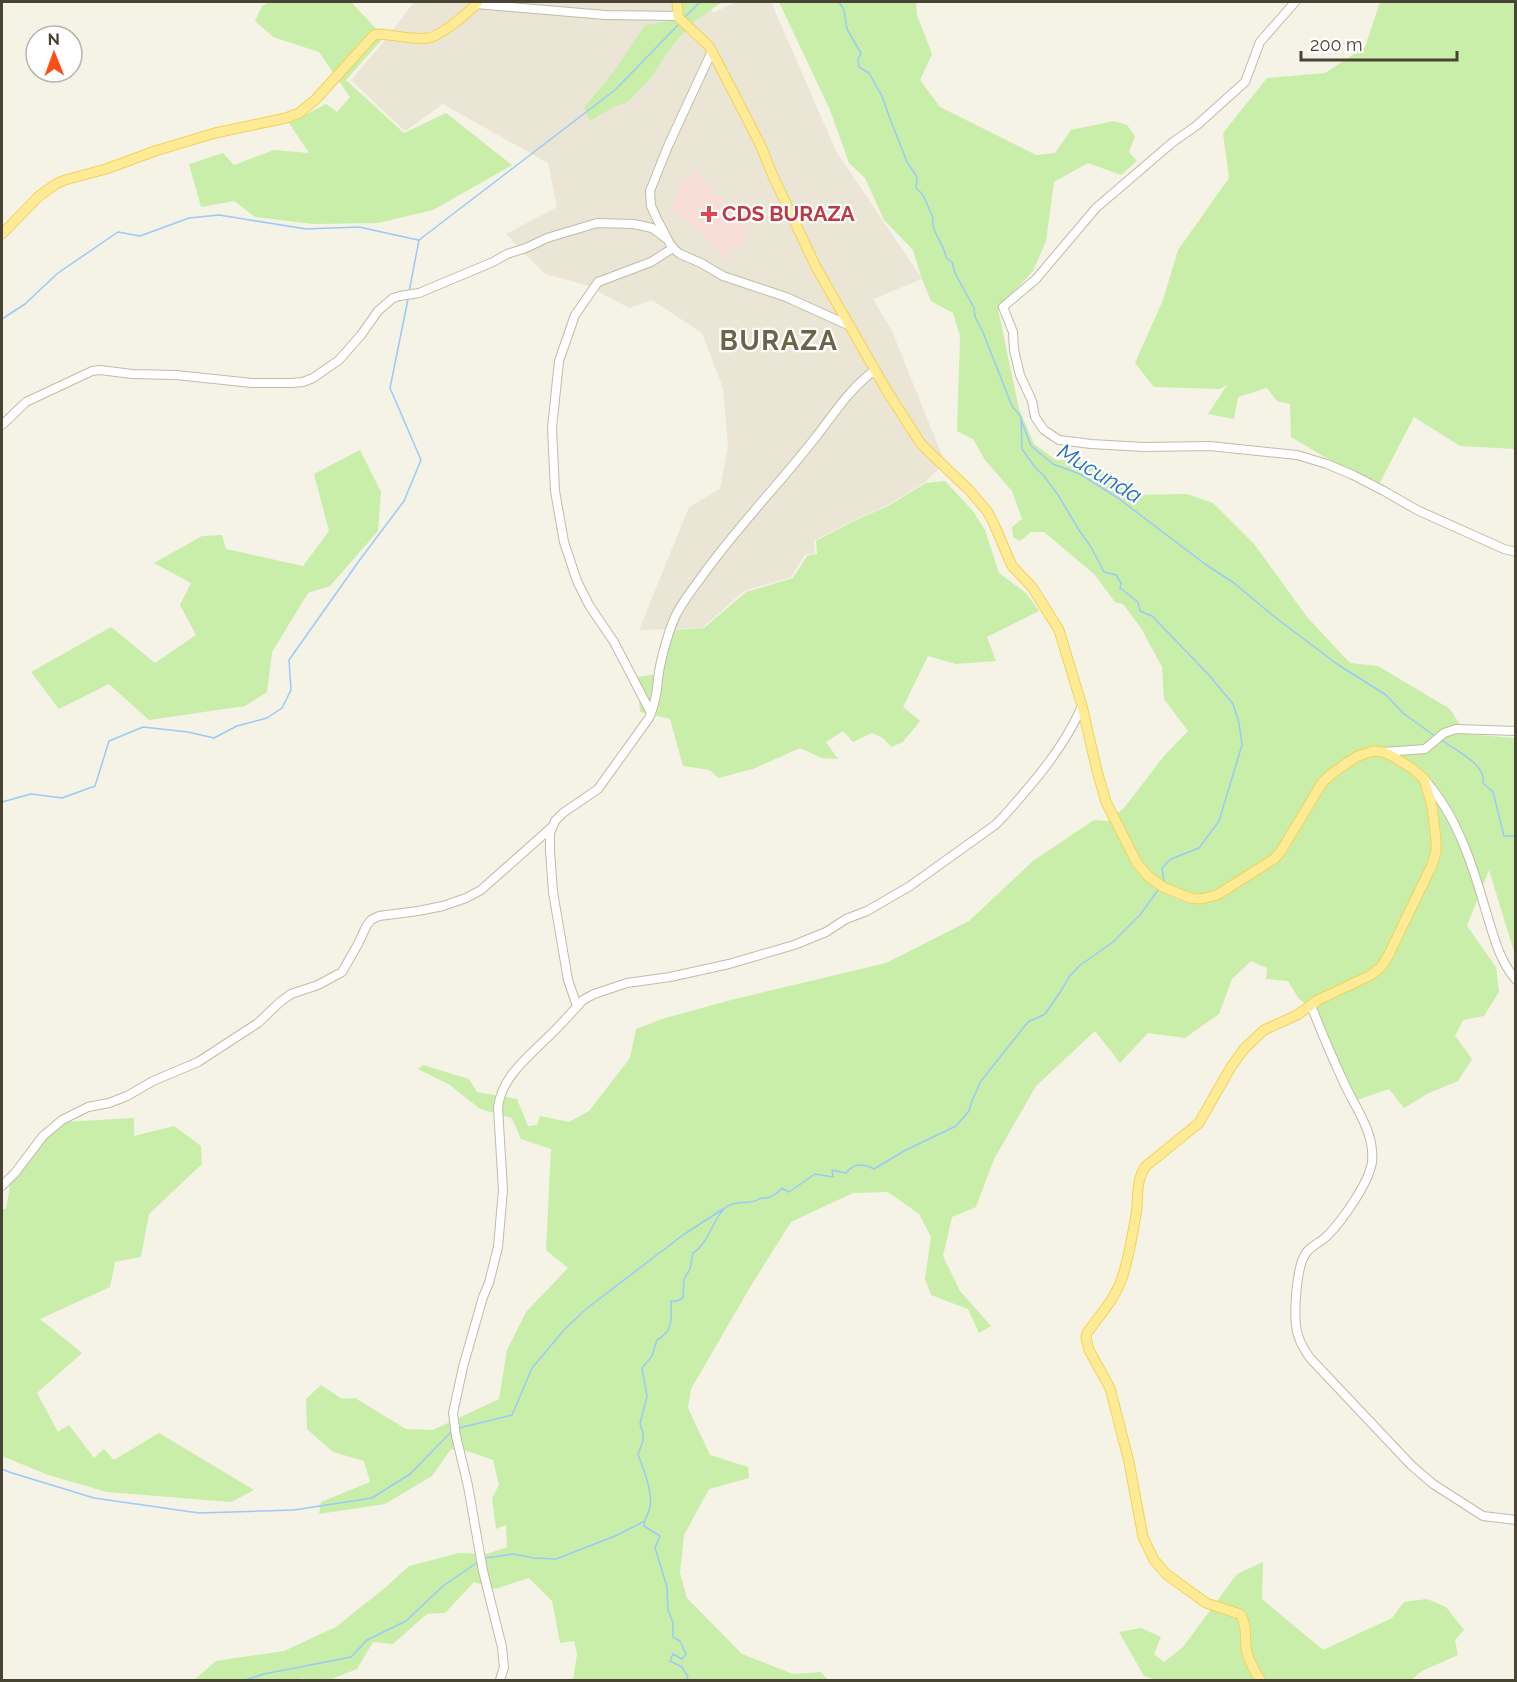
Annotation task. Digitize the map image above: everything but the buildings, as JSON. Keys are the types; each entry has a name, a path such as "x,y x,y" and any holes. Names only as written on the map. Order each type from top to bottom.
{"main road":[{"path":"677,2 678,16 712,51 757,136 772,176 812,259 898,410 921,444 970,491 987,511 1012,566 1027,581 1063,638 1097,771 1109,808 1137,862 1148,876 1178,894 1197,899 1214,897 1277,856 1318,788 1330,775 1358,756 1370,751 1383,752 1413,769 1425,779 1432,806 1436,852 1432,865 1388,956 1381,967 1371,975 1311,1005 1298,1015 1264,1030 1244,1049 1223,1079 1199,1123 1152,1160 1142,1171 1138,1182 1136,1214 1122,1278 1086,1338 1089,1350 1110,1389 1129,1462 1143,1537 1154,1560 1166,1574 1206,1603 1240,1614 1244,1623 1248,1656 1260,1680"},
{"path":"2,234 39,196 56,184 207,135 291,116 306,108 316,99 374,35 419,38 433,36 477,3"}],"street":[{"path":"1295,2 1260,42 1245,82 1196,126 1173,142 1096,208 1036,279 1003,308 1013,332 1014,350 1020,375 1032,401 1035,417 1044,430 1059,440 1144,447 1210,446 1297,455 1353,475 1417,510 1515,552"},
{"path":"477,3 605,15 678,16"},
{"path":"712,51 671,138 650,191 653,212 675,250 723,276 786,297 848,325"},
{"path":"2,425 26,402 92,371 176,375 252,383 303,382 313,378 339,360 378,311 393,298 419,294 547,238 597,223 634,224 652,228 668,239"},
{"path":"651,713 614,642 589,605 577,581 564,542 555,491 552,428 559,361 576,315 598,282 651,262 673,248"},
{"path":"2,1186 15,1173 43,1136 62,1120 88,1107 109,1103 127,1096 153,1081 198,1062 258,1023 291,994 318,985 342,972 371,920 379,916 443,906 473,895 552,826 562,813 599,787 651,713 658,690 660,669 670,628 684,602 723,547 815,438 838,405 875,370"},
{"path":"507,1680 502,1647 483,1571 475,1518 453,1413 463,1367 498,1247 503,1190 498,1117 499,1100 505,1084 516,1068 577,1006 594,994 620,985 729,964 794,945 826,932 910,886 995,825 1004,816 1053,758 1067,737 1082,706"},
{"path":"1383,752 1425,748 1449,731 1464,728 1515,731"},
{"path":"1425,779 1437,793 1470,861 1497,949 1515,980"},
{"path":"552,826 549,842 553,892 568,980 577,1006"},
{"path":"1311,1005 1343,1081 1364,1119 1372,1164 1345,1215 1330,1233 1306,1252 1301,1262 1295,1317 1299,1339 1310,1358 1411,1465 1433,1484 1482,1516 1515,1520"},
{"path":"500,1680 504,1667"}],"shaded area":[{"path":"414,2 710,2 713,13 736,2 771,2 836,151 922,279 873,299 892,331 945,463 924,483 886,506 814,541 815,554 805,555 791,577 744,591 702,628 639,630 689,507 720,489 728,446 723,388 702,333 652,300 629,308 586,285 545,274 506,234 557,207 548,163 443,104 405,131 351,80"},
{"name":"CDS BURAZA","path":"695,170 711,186 712,190 739,215 738,218 748,233 725,261 716,246 705,235 671,209 682,188 679,185 683,178 688,180"}],"green space":[{"path":"270,2 353,2 384,37 346,80 404,133 446,113 512,165 433,210 378,223 313,224 255,217 234,201 201,207 189,164 223,153 234,165 274,150 309,153 289,123 326,104 337,112 350,97 319,52 273,37 255,21 262,6"},
{"path":"682,2 722,2 696,20 674,43 650,79 626,103 615,106 590,121 584,108 615,70 645,25 672,21"},
{"path":"779,2 916,2 917,15 932,54 920,80 940,107 1036,155 1055,153 1071,130 1114,121 1127,125 1135,136 1129,152 1137,161 1121,175 1088,163 1054,182 1046,241 1033,271 998,309 1019,409 1034,444 1056,460 1092,462 1132,495 1187,494 1213,503 1254,544 1307,617 1350,663 1378,666 1450,709 1466,734 1515,738 1515,955 1489,870 1467,926 1496,967 1499,992 1484,1016 1463,1020 1455,1036 1472,1059 1458,1081 1427,1094 1404,1108 1389,1089 1357,1100 1310,1007 1299,999 1288,981 1266,979 1267,968 1251,961 1232,979 1219,1014 1185,1038 1148,1033 1120,1063 1095,1031 1036,1086 994,1159 976,1207 952,1217 943,1256 960,1291 991,1326 979,1333 968,1309 931,1295 925,1279 931,1237 919,1214 888,1192 853,1193 791,1222 691,1389 688,1408 710,1455 748,1467 749,1478 709,1489 684,1535 680,1573 687,1598 742,1654 793,1674 821,1672 828,1680 573,1680 577,1654 574,1641 560,1643 552,1601 529,1578 495,1589 474,1582 445,1613 427,1614 393,1644 373,1642 357,1669 329,1680 302,1678 297,1680 194,1680 216,1661 284,1651 336,1627 409,1566 459,1553 487,1554 507,1547 506,1525 496,1529 492,1498 499,1485 493,1460 467,1451 451,1449 432,1476 385,1504 319,1514 321,1502 370,1482 364,1461 333,1452 307,1429 306,1399 321,1385 342,1399 355,1398 406,1429 433,1430 499,1399 507,1350 526,1312 568,1268 546,1250 551,1149 521,1139 512,1118 480,1109 450,1085 418,1069 423,1065 469,1079 477,1092 517,1099 528,1126 537,1125 540,1116 569,1122 589,1111 630,1058 636,1029 662,1019 731,1000 886,963 969,921 1033,861 1094,820 1107,821 1124,808 1164,756 1188,731 1164,699 1162,667 1141,628 1123,604 1115,602 1095,575 1044,532 1031,532 1020,541 1013,537 1012,527 1022,519 1012,491 985,460 973,439 957,431 960,336 953,313 931,301 913,250 884,220 865,178 849,163 830,110"},
{"path":"1380,2 1515,2 1515,449 1460,446 1414,417 1377,488 1291,437 1290,404 1277,401 1267,388 1238,397 1234,419 1208,414 1227,385 1220,389 1154,387 1135,363 1163,300 1178,250 1229,178 1223,133 1267,78 1325,73 1365,47"},
{"path":"360,450 381,492 378,531 330,586 308,593 272,652 267,692 245,706 149,720 109,684 59,709 31,672 111,627 155,663 196,635 180,605 191,583 154,563 202,536 222,535 226,549 303,566 329,531 314,474"},
{"path":"945,481 973,511 985,530 999,573 1026,593 1039,611 987,637 996,661 956,664 928,656 903,707 920,721 903,742 891,747 883,738 872,733 853,742 843,731 826,742 838,759 822,758 800,748 753,769 718,778 710,770 683,766 670,719 640,712 637,677 662,673 674,630 704,628 746,592 793,578 807,556 817,554 816,541 888,506 926,483"},
{"path":"134,1118 134,1136 174,1126 201,1146 202,1164 149,1214 141,1257 115,1262 110,1287 40,1319 82,1353 37,1393 58,1432 69,1425 94,1458 104,1449 114,1460 159,1433 254,1490 231,1502 107,1492 48,1475 2,1456 2,1209 6,1209 12,1174 62,1122"},
{"path":"1263,1562 1262,1599 1323,1650 1392,1618 1404,1602 1427,1599 1446,1607 1464,1630 1455,1640 1458,1655 1422,1671 1411,1680 1156,1680 1144,1676 1119,1632 1141,1628 1161,1637 1154,1654 1164,1662 1183,1647 1237,1574"}],"waterway":[{"path":"684,18 700,2"},
{"name":"Mucunda","path":"839,2 844,10 847,29 861,53 858,59 859,67 869,73 882,96 907,162 917,177 916,188 924,198 933,217 934,228 946,258 952,262 955,273 974,308 975,317 1012,406 1021,417"},
{"path":"409,292 419,240 615,90 679,24"},
{"path":"2,319 25,304 58,273 118,232 140,236 189,218 219,215 306,229 359,227 418,240"},
{"path":"2,802 31,794 62,798 95,786 109,741 143,727 188,732 214,738 237,726 267,718 282,708 291,690 289,660 404,501 421,460 390,388 408,299"},
{"path":"1021,417 1022,449 1058,495 1104,572 1116,575 1121,583 1120,588 1138,602 1140,611 1152,616 1209,675 1233,704 1239,723 1242,745 1219,821 1199,848 1171,859 1162,868 1164,882"},
{"name":"Mucunda","path":"1022,422 1031,446 1053,464 1080,474 1118,498 1205,564 1234,583 1337,664 1386,695 1403,713 1436,737"},
{"name":"Mucunda","path":"1440,739 1475,763 1483,776 1483,783 1493,792 1504,836 1513,836 1516,839"},
{"path":"686,1680 688,1677 682,1667 670,1661 673,1654 682,1659 686,1654 680,1641 673,1637 667,1587 655,1548 660,1536 644,1526 651,1501 638,1454 643,1441 640,1424 647,1396 642,1368 652,1356 657,1340 669,1328 671,1301 683,1298 684,1279 690,1269 693,1253 704,1243 722,1211 730,1205 770,1197 782,1188 789,1192 815,1174 833,1177 832,1170 846,1173 852,1167 859,1165 874,1169 904,1151 956,1126 969,1111 981,1081 1028,1022 1045,1014 1069,977 1079,966 1113,942 1140,915 1158,890"},
{"path":"459,1428 512,1415 532,1368 564,1330 586,1309 683,1235 723,1209"},
{"path":"2,1469 94,1498 199,1513 294,1510 372,1498 410,1474 452,1431"},
{"path":"485,1558 513,1554 556,1559 615,1536 643,1522"},
{"path":"245,1680 264,1674 351,1657 367,1640 406,1621 443,1586 478,1562"}],"place":[{"name":"CDS BURAZA","path":"709,214"}],"district":[{"name":"BURAZA","path":"779,341"}]}
